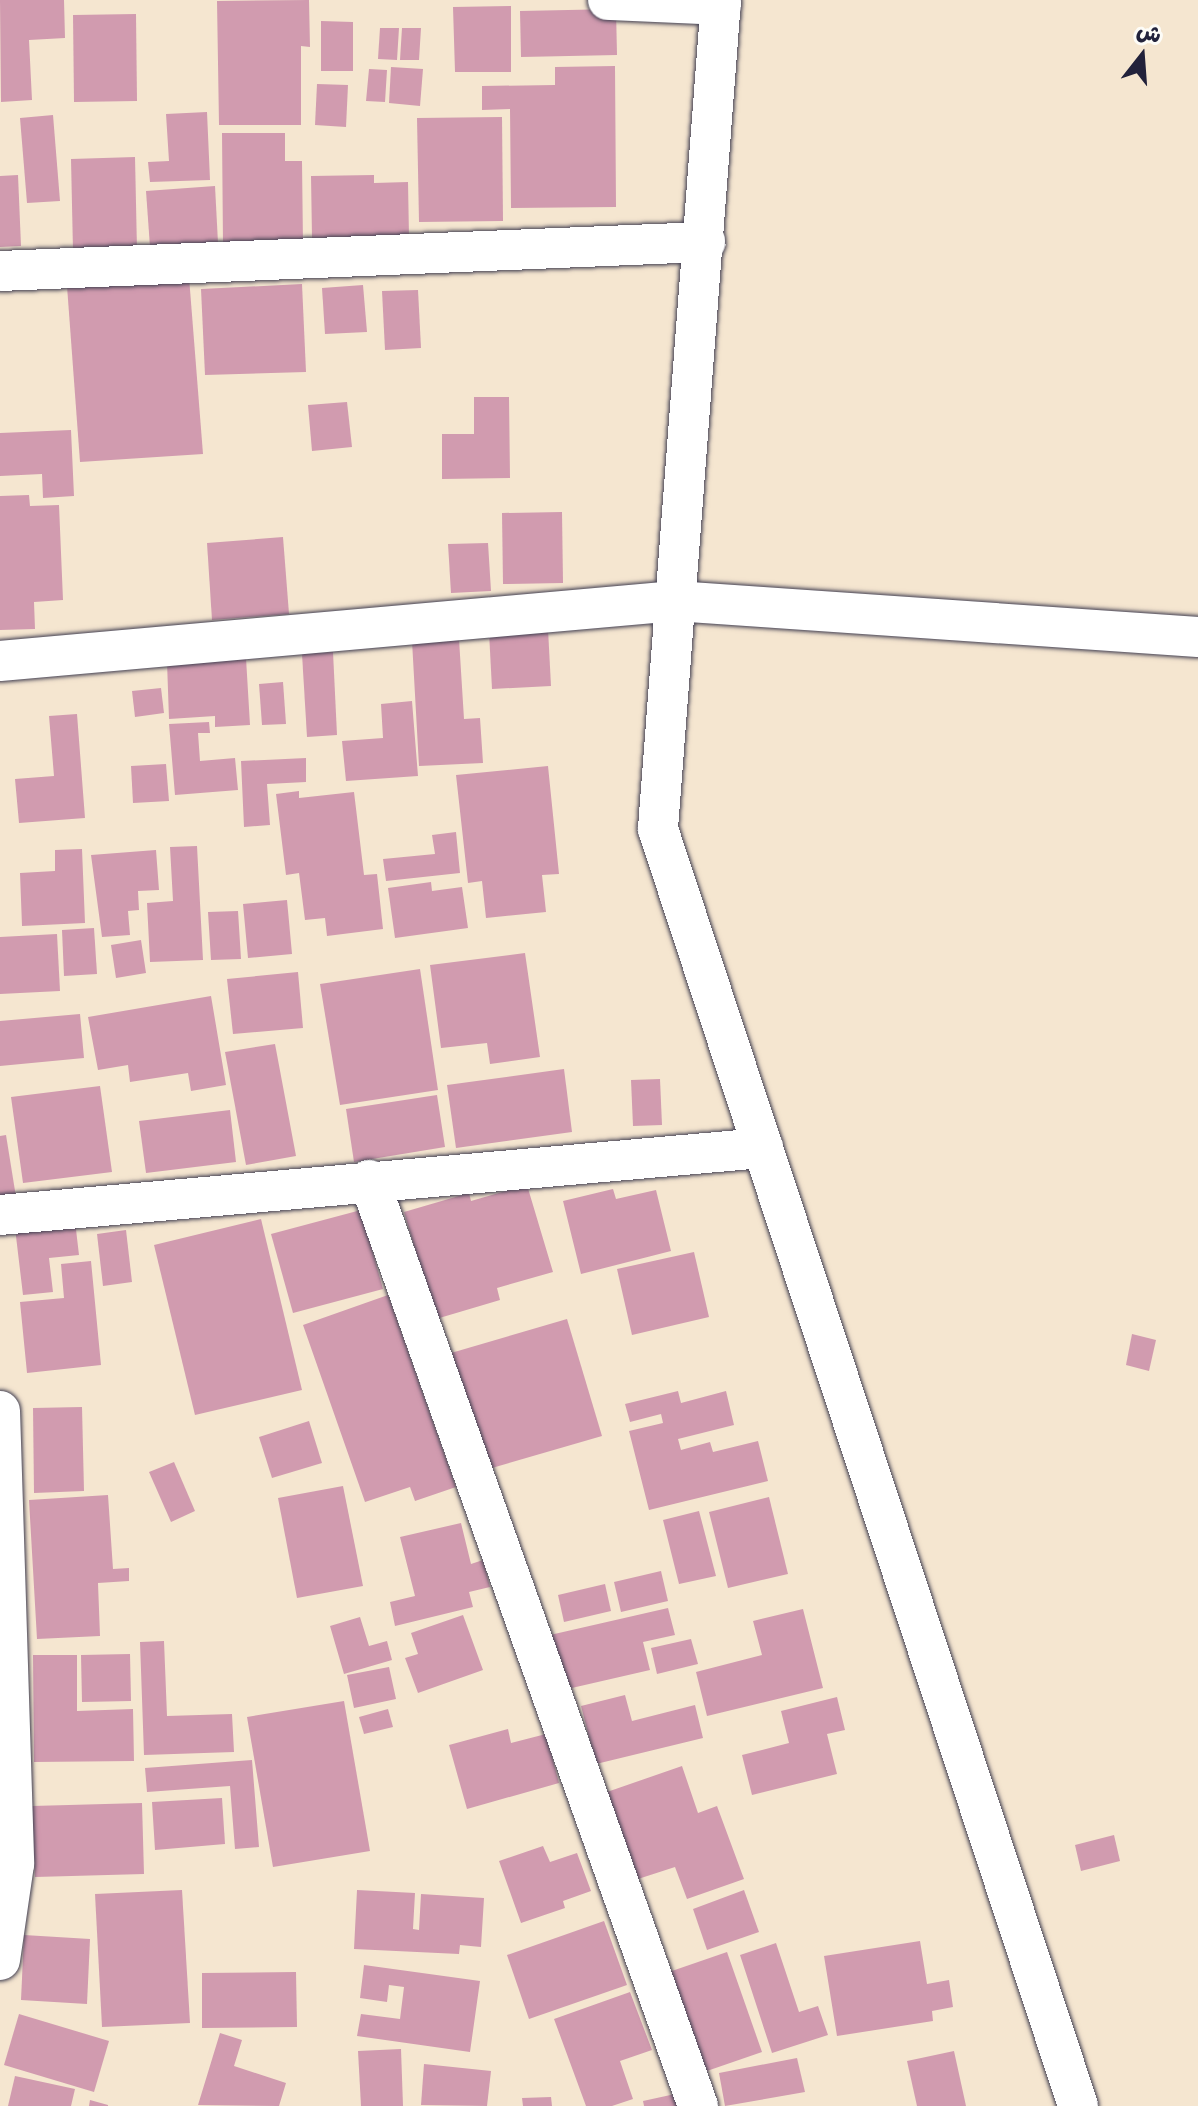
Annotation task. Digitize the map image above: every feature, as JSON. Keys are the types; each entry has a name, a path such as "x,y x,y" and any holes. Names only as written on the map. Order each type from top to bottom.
{"street":[{"path":"608,0 721,2 658,829 1078,2106"},
{"path":"0,271 705,242"},
{"path":"0,661 675,601 1198,637"},
{"path":"0,1215 369,1180 763,1148"},
{"path":"369,1180 698,2106"},
{"path":"0,1411 14,1864 0,1960"}],"building":[{"path":"0,0 64,0 65,38 29,40 32,100 1,102"},
{"path":"309,0 310,47 301,46 301,125 219,125 217,1"},
{"path":"511,6 511,72 455,72 453,7"},
{"path":"616,9 617,55 521,57 520,11"},
{"path":"136,14 137,101 74,102 73,15"},
{"path":"321,21 353,22 353,71 321,71"},
{"path":"380,28 399,28 397,60 378,59"},
{"path":"402,28 421,28 419,60 400,60"},
{"path":"615,66 616,207 511,208 510,109 482,110 482,86 555,85 555,67"},
{"path":"391,67 423,69 420,106 389,103"},
{"path":"369,69 387,70 385,102 366,101"},
{"path":"317,84 348,85 346,127 315,125"},
{"path":"207,112 210,180 150,182 148,162 169,161 166,114"},
{"path":"53,115 60,201 27,203 20,118"},
{"path":"502,117 503,221 419,222 417,118"},
{"path":"222,133 285,133 285,161 302,161 303,245 223,245"},
{"path":"135,157 137,250 73,251 71,159"},
{"path":"18,175 21,246 0,247 0,176"},
{"path":"374,175 374,183 408,182 409,237 312,238 311,176"},
{"path":"215,186 218,243 150,247 146,191"},
{"path":"189,277 203,454 80,462 67,286"},
{"path":"302,284 306,372 205,375 201,289"},
{"path":"363,285 367,332 325,334 322,288"},
{"path":"418,290 421,348 385,350 382,291"},
{"path":"474,397 509,397 510,478 442,479 442,434 474,434"},
{"path":"347,402 352,447 312,451 308,405"},
{"path":"71,430 74,496 43,498 42,474 0,476 0,433"},
{"path":"29,495 30,506 59,505 63,600 34,602 35,629 0,630 0,496"},
{"path":"562,512 563,583 503,584 502,513"},
{"path":"283,537 289,614 212,620 207,543"},
{"path":"488,543 491,591 451,593 448,544"},
{"path":"548,629 551,686 492,689 489,632"},
{"path":"459,639 464,719 480,718 483,763 419,766 412,641"},
{"path":"333,652 337,735 307,737 302,654"},
{"path":"246,658 250,725 215,727 215,716 169,719 167,662"},
{"path":"283,682 286,724 262,725 259,684"},
{"path":"161,688 164,713 135,717 132,691"},
{"path":"412,701 418,776 346,781 342,741 383,738 381,704"},
{"path":"77,714 85,818 19,823 15,779 54,776 49,716"},
{"path":"209,722 210,733 198,733 200,761 235,758 238,790 175,795 169,724"},
{"path":"306,758 306,782 267,784 270,825 244,827 241,761"},
{"path":"166,764 169,801 133,803 131,766"},
{"path":"548,766 559,874 542,875 546,912 486,918 482,881 468,883 456,775"},
{"path":"299,791 299,798 354,792 364,875 377,874 383,929 327,936 325,918 305,920 299,873 286,875 276,794"},
{"path":"456,832 460,873 386,881 383,859 435,854 432,835"},
{"path":"197,846 203,960 150,962 147,903 173,901 170,847"},
{"path":"82,849 85,923 22,926 20,873 55,871 55,850"},
{"path":"156,850 159,890 138,891 139,910 128,911 130,935 102,937 91,855"},
{"path":"431,882 432,891 462,887 468,928 395,938 388,888"},
{"path":"287,900 292,954 248,958 243,904"},
{"path":"238,911 241,959 211,960 208,912"},
{"path":"94,928 97,974 64,976 62,930"},
{"path":"57,934 60,991 0,994 0,937"},
{"path":"141,940 146,973 116,978 111,945"},
{"path":"525,953 540,1057 490,1064 487,1043 441,1048 430,965"},
{"path":"420,969 438,1090 340,1105 320,984"},
{"path":"298,972 303,1028 233,1034 227,979"},
{"path":"211,996 226,1085 191,1091 188,1073 130,1082 128,1065 98,1070 88,1017"},
{"path":"80,1014 84,1058 0,1066 0,1021"},
{"path":"275,1044 296,1156 246,1165 225,1052"},
{"path":"564,1069 572,1132 456,1148 447,1085"},
{"path":"660,1079 662,1125 633,1126 631,1080"},
{"path":"100,1086 112,1172 23,1183 11,1097"},
{"path":"437,1095 445,1147 354,1162 346,1109"},
{"path":"230,1110 236,1162 146,1173 139,1121"},
{"path":"6,1135 16,1197 0,1199 0,1136"},
{"path":"527,1185 553,1272 497,1288 500,1300 436,1319 404,1212 469,1193 471,1201"},
{"path":"613,1189 616,1199 656,1190 671,1251 581,1274 563,1201"},
{"path":"361,1210 383,1289 293,1313 271,1234"},
{"path":"261,1219 302,1390 195,1415 154,1245"},
{"path":"75,1221 79,1255 49,1258 53,1292 23,1295 15,1228"},
{"path":"126,1230 132,1282 103,1286 97,1234"},
{"path":"694,1252 709,1317 632,1335 617,1269"},
{"path":"91,1261 101,1365 27,1373 20,1302 64,1298 61,1264"},
{"path":"388,1295 456,1487 415,1501 410,1487 365,1502 303,1325"},
{"path":"567,1319 602,1436 485,1470 451,1353"},
{"path":"1132,1334 1156,1340 1149,1371 1126,1365"},
{"path":"678,1391 681,1403 726,1391 734,1425 678,1439 681,1450 710,1442 713,1452 758,1441 768,1481 649,1510 629,1431 663,1423 661,1414 630,1422 625,1404"},
{"path":"82,1407 84,1491 34,1493 33,1408"},
{"path":"309,1421 322,1463 272,1478 259,1437"},
{"path":"174,1462 195,1511 171,1522 149,1472"},
{"path":"343,1486 363,1586 297,1598 278,1498"},
{"path":"108,1495 113,1569 129,1568 129,1581 98,1583 100,1636 37,1639 29,1500"},
{"path":"769,1497 788,1574 728,1588 709,1512"},
{"path":"699,1511 716,1576 679,1584 663,1520"},
{"path":"461,1523 471,1564 483,1560 490,1587 469,1592 473,1607 395,1626 390,1602 415,1596 400,1537"},
{"path":"661,1571 668,1601 621,1612 614,1582"},
{"path":"605,1584 611,1611 564,1622 558,1595"},
{"path":"668,1608 675,1635 643,1642 650,1670 563,1690 550,1635"},
{"path":"803,1609 823,1688 707,1716 696,1672 762,1655 753,1621"},
{"path":"463,1615 483,1670 418,1693 405,1658 418,1654 411,1633"},
{"path":"360,1617 369,1646 387,1641 392,1660 344,1674 330,1626"},
{"path":"691,1639 698,1664 657,1674 651,1648"},
{"path":"164,1641 167,1716 232,1714 234,1752 144,1755 140,1642"},
{"path":"130,1654 131,1701 82,1702 81,1655"},
{"path":"33,1655 77,1655 77,1711 133,1709 134,1761 34,1762"},
{"path":"389,1667 396,1699 354,1708 347,1675"},
{"path":"625,1695 632,1721 695,1705 703,1738 596,1764 581,1706"},
{"path":"837,1697 845,1730 827,1734 837,1774 752,1795 742,1755 789,1743 781,1711"},
{"path":"344,1701 370,1851 273,1867 247,1717"},
{"path":"388,1709 393,1727 364,1734 359,1717"},
{"path":"508,1729 511,1743 546,1734 559,1783 467,1809 449,1745"},
{"path":"252,1760 259,1847 235,1849 230,1786 147,1792 145,1768"},
{"path":"682,1766 698,1813 717,1806 744,1879 687,1899 675,1867 638,1879 607,1792"},
{"path":"222,1798 225,1844 155,1850 152,1802"},
{"path":"142,1803 144,1874 35,1877 32,1806"},
{"path":"1114,1835 1120,1861 1081,1871 1075,1845"},
{"path":"543,1846 550,1862 577,1853 591,1891 563,1901 565,1908 521,1923 499,1861"},
{"path":"182,1890 190,2023 102,2027 95,1894"},
{"path":"357,1890 415,1893 413,1929 419,1930 421,1894 484,1898 481,1947 460,1945 459,1954 354,1949"},
{"path":"744,1890 759,1932 707,1950 693,1909"},
{"path":"604,1921 627,1985 529,2019 507,1955"},
{"path":"24,1935 90,1939 87,2004 21,2000"},
{"path":"920,1941 927,1984 949,1980 953,2007 932,2011 933,2021 837,2036 824,1956"},
{"path":"776,1943 799,2012 818,2006 828,2035 772,2053 740,1955"},
{"path":"727,1952 762,2052 704,2072 669,1972"},
{"path":"364,1965 480,1981 470,2052 357,2036 361,2014 400,2019 404,1987 389,1985 387,2002 360,1998"},
{"path":"296,1972 297,2027 202,2028 202,1973"},
{"path":"630,1992 652,2050 620,2061 633,2099 612,2106 586,2106 554,2019"},
{"path":"19,2014 109,2041 94,2092 4,2065"},
{"path":"220,2033 242,2040 234,2066 286,2083 279,2106 198,2105"},
{"path":"401,2049 403,2106 361,2106 358,2051"},
{"path":"954,2051 966,2106 917,2106 907,2061"},
{"path":"797,2058 805,2092 725,2106 719,2073"},
{"path":"424,2064 491,2071 487,2106 421,2105"},
{"path":"15,2076 75,2089 71,2106 8,2106"},
{"path":"675,2094 678,2106 644,2106 643,2101"},
{"path":"551,2097 552,2106 523,2106 522,2098"},
{"path":"90,2100 108,2105 108,2106 89,2106"}]}
